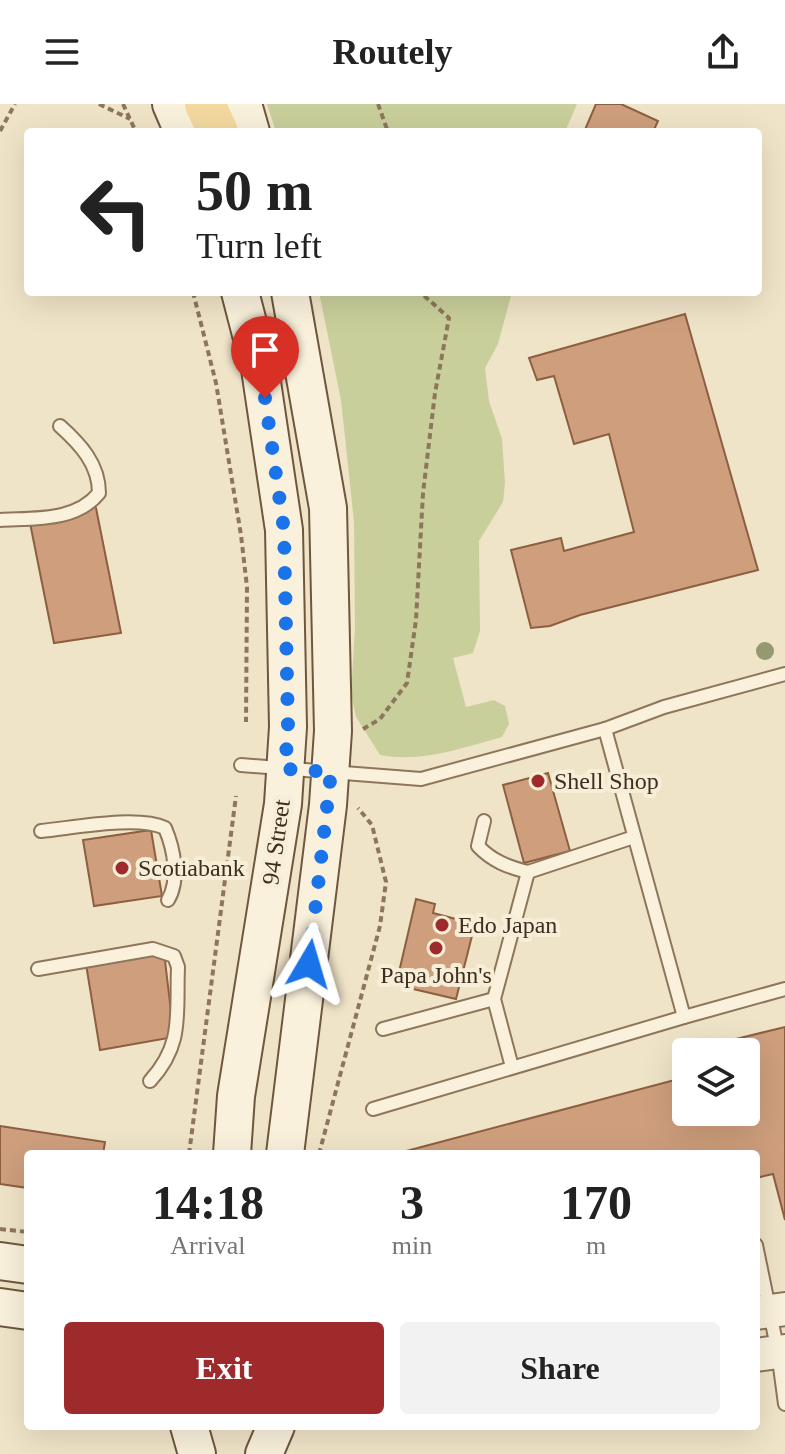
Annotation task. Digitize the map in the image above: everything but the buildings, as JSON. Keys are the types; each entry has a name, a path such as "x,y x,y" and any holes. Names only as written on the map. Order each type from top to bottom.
{"main road":[{"path":"171,104 181,128"},
{"path":"205,104 216,128"},
{"path":"243,104 250,128"},
{"name":"94 Street","path":"232,1150 236,1096 283,804 288,727 284,530 260,369 241,296"},
{"name":"94 Street","path":"285,1150 331,772 333,731 328,508 291,296"},
{"path":"220,1150 236,1096"},
{"path":"0,1261 24,1264"},
{"path":"190,1430 197,1454"},
{"path":"197,1454 201,1430"},
{"path":"248,1454 251,1430"},
{"path":"264,1454 274,1430"}],"lane":[{"path":"0,520 64,516 92,502 99,493 96,474 82,445 60,426"},
{"path":"241,765 421,779 605,729 664,707 785,674"},
{"path":"605,729 684,1017"},
{"path":"484,821 478,846 487,856 507,867 528,872 634,837"},
{"path":"41,831 135,822 151,822 165,828 176,884 168,900"},
{"path":"512,1067 494,999 528,872"},
{"path":"38,969 153,949 174,956 178,967 175,1042 169,1058 150,1081"},
{"path":"373,1109 785,989"},
{"path":"383,1029 494,999"},
{"path":"760,1264 770,1311 773,1353 785,1404"}],"path":[{"path":"0,131 16,104"},
{"path":"99,104 130,119"},
{"path":"123,104 134,128"},
{"path":"378,104 387,128"},
{"path":"194,296 216,383 247,587 246,722"},
{"path":"358,732 380,719 399,697 409,675 427,464 435,393 449,318 424,296"},
{"path":"190,1150 236,796"},
{"path":"320,1150 380,926 386,882 372,825 352,801"},
{"path":"0,1229 24,1232"}],"green space":[{"path":"267,104 577,104 567,128 275,128"},
{"path":"320,296 511,296 498,344 485,368 489,401 502,439 503,502 479,541 480,631 473,653 453,658 466,707 494,700 505,706 509,724 502,737 427,756 380,755 356,717 351,694 355,628 354,522 341,400"}],"place":[{"name":"Shell Shop","path":"538,781"},
{"name":"Scotiabank","path":"122,868"},
{"name":"Edo Japan","path":"442,925"},
{"name":"Papa John's","path":"436,948"}],"route":[{"path":"265,398 284,530 288,727 285,769 331,772 309,964"}]}
